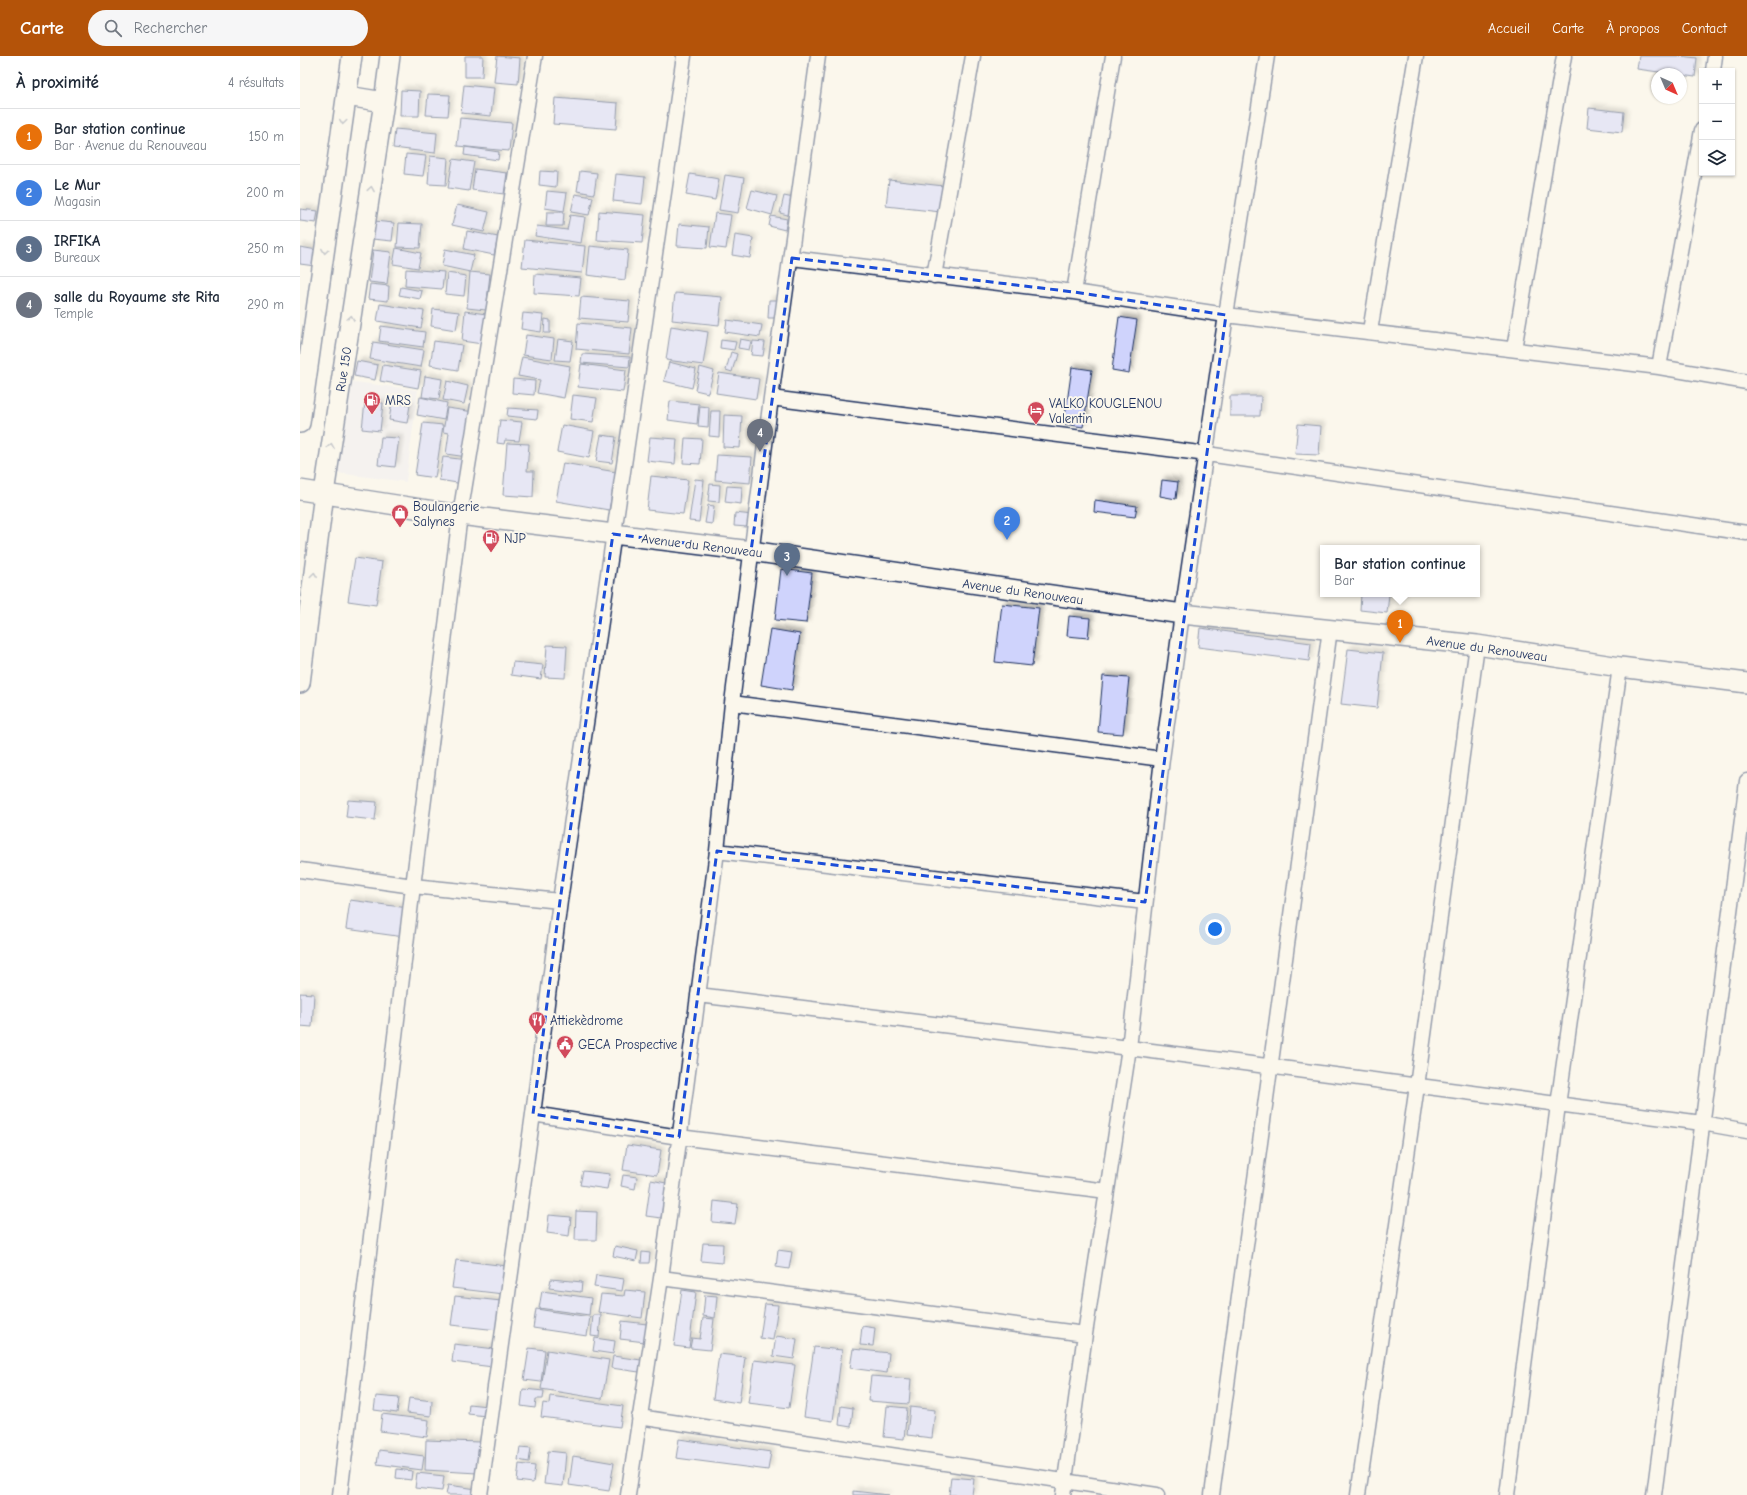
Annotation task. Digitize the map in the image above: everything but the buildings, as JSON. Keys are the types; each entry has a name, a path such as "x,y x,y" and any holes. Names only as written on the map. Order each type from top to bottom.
{"main road":[{"path":"300,423 352,56"},
{"name":"Rue 150","path":"300,683 324,493 390,56"},
{"path":"347,96 384,102"},
{"name":"Avenue du Renouveau","path":"300,490 460,515 752,551 1182,614 1477,645 1620,667 1747,683"}],"street":[{"path":"340,1495 413,886 460,515 535,56"},
{"path":"480,1495 533,1114 560,902 684,56"},
{"path":"628,1495 661,1278 717,851 732,703 771,398 792,258 818,56"},
{"path":"934,276 973,56"},
{"path":"1074,292 1113,56"},
{"path":"1064,1488 1085,1334 1129,1048 1144,902 1182,614 1226,315 1267,56"},
{"path":"1370,331 1416,56"},
{"path":"1514,349 1564,56"},
{"path":"1713,68 1715,56"},
{"path":"1659,367 1700,140"},
{"path":"792,258 1074,292 1226,315 1370,331 1659,367 1747,382"},
{"path":"771,398 1206,454 1747,533"},
{"path":"1212,1495 1269,1066 1330,629"},
{"path":"1358,1495 1417,1086 1477,645"},
{"path":"1507,1495 1558,1105 1620,667"},
{"path":"732,703 1162,759"},
{"path":"1654,1495 1747,781"},
{"path":"717,851 1144,902"},
{"path":"300,870 413,886 560,902"},
{"path":"698,995 1269,1066 1702,1123 1747,1131"},
{"path":"533,1114 679,1137 1107,1191"},
{"path":"661,1278 1085,1334"},
{"path":"639,1417 1064,1488 1157,1495"}],"highlighted area":[{"path":"792,258 1074,292 1226,315 1145,902 717,851 679,1137 533,1114 560,901 613,534 751,551"}],"shaded area":[{"path":"348,381 418,390 406,482 336,473"}],"place":[{"name":"MRS","path":"372,415"},
{"name":"VALKO KOUGLENOU Valentin","path":"1036,425"},
{"name":"salle du Royaume ste Rita","path":"760,452"},
{"name":"Boulangerie Salynes","path":"400,528"},
{"name":"Le Mur","path":"1007,540"},
{"name":"NJP","path":"491,553"},
{"name":"IRFIKA","path":"787,576"},
{"name":"Bar station continue","path":"1400,643"},
{"name":"Attiekèdrome","path":"537,1035"},
{"name":"GECA Prospective","path":"565,1059"}]}
